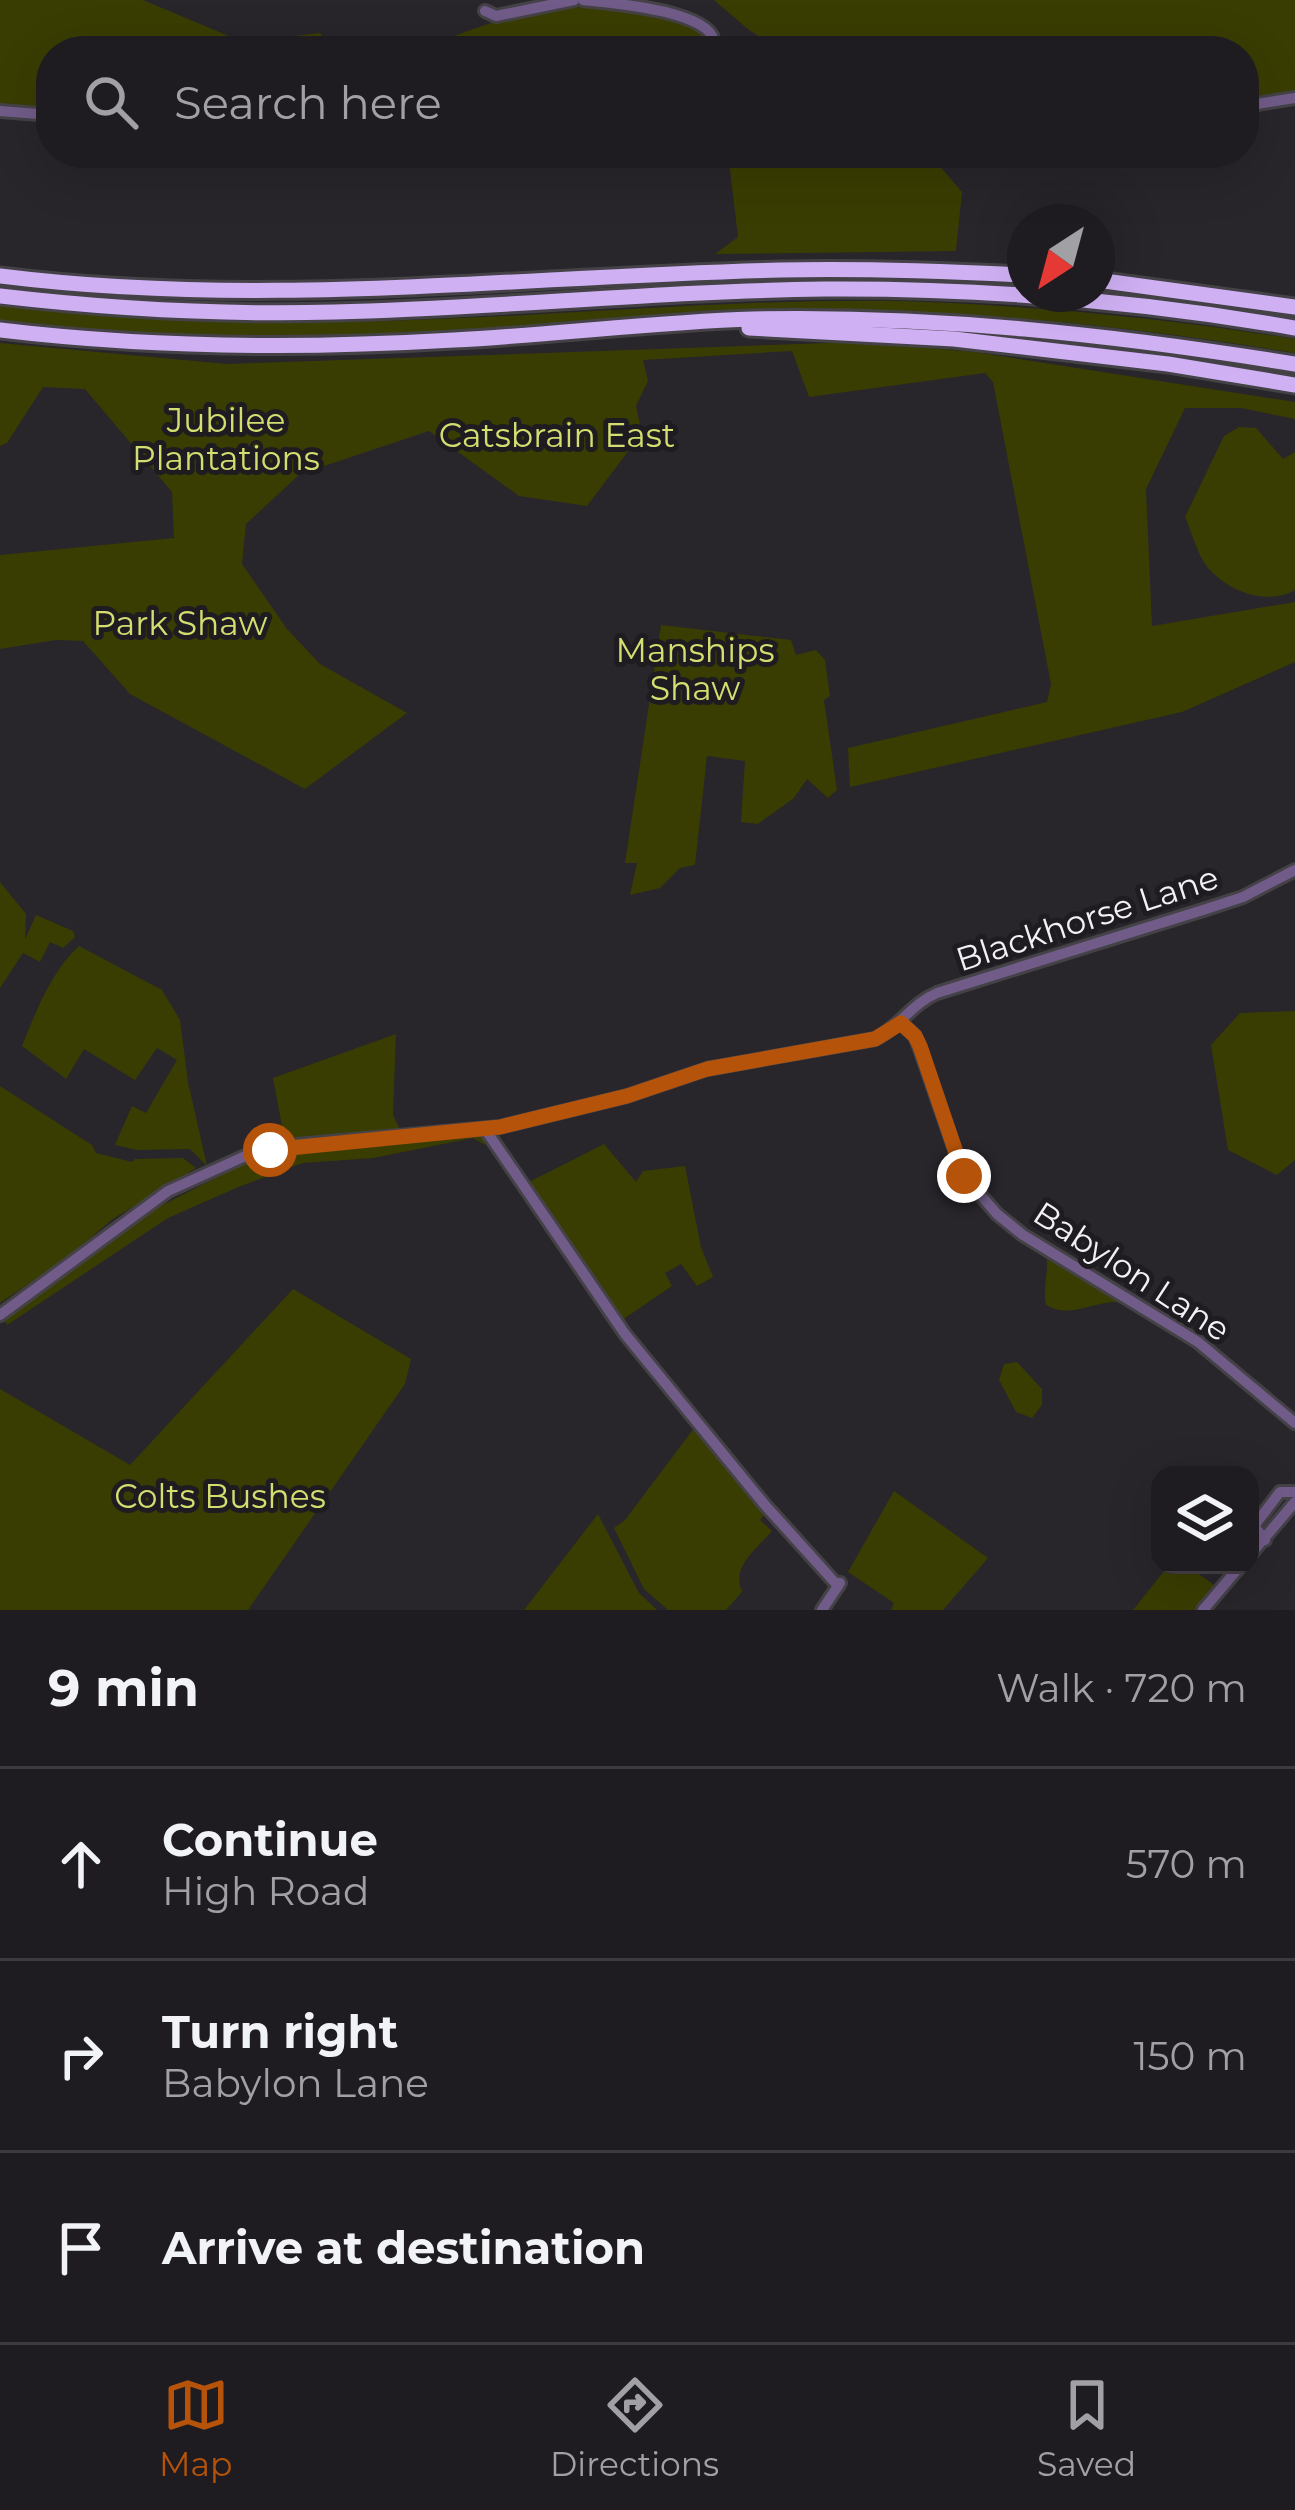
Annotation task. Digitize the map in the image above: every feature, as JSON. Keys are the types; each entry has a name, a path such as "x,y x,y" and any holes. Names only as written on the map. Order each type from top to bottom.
{"highway":[{"path":"0,276 149,289 322,293 777,270 1007,274"},
{"path":"1115,282 1295,307"},
{"path":"0,296 132,308 295,313 822,289 947,290 1178,309 1295,328"},
{"path":"0,330 145,343 328,345 810,318 1058,330 1295,364"},
{"path":"669,323 954,339 1168,364 1295,386"}],"street":[{"path":"485,11 496,16 578,0 649,8 704,25 714,36"},
{"path":"1259,104 1295,98"},
{"path":"0,111 36,114"},
{"name":"Blackhorse Lane","path":"0,1315 169,1191 243,1157 296,1145 485,1129 627,1096 747,1060 875,1039 901,1023 913,1006 937,993 1243,897 1295,870"},
{"name":"Babylon Lane","path":"901,1023 920,1046 964,1176 997,1214 1023,1235 1198,1342 1295,1423"},
{"path":"485,1129 625,1334 765,1505 840,1584 822,1610"},
{"path":"1259,1519 1280,1492 1295,1492"},
{"path":"1259,1542 1295,1502"},
{"path":"1202,1610 1232,1574"}],"green space":[{"path":"0,0 143,0 229,36 36,36 36,108 0,104"},
{"path":"615,0 644,0 706,36 456,36 516,16 615,7"},
{"path":"714,0 1295,0 1295,102 1259,112 1259,36 758,36"},
{"path":"730,168 941,168 962,192 956,251 715,254 738,237"},
{"path":"905,301 1007,307 1007,312 1071,312 1295,339 1295,353 1086,325 875,311 700,312 346,336 173,334 0,320 0,305 308,322"},
{"path":"858,342 975,352 1295,402 1295,419 1241,408 1185,408 1146,489 1152,626 1295,602 1295,662 1182,712 850,787 848,748 1047,702 1051,684 993,382 985,373 809,397 792,351 643,360 648,381 636,406 642,433 587,506 519,496 429,431 300,474 246,524 242,564 287,629 320,664 407,713 305,789 130,694 83,641 0,649 0,555 174,538 172,492 85,389 43,387 7,443 0,446 0,343 227,364"},
{"path":"1239,427 1256,428 1283,459 1295,452 1295,590 1284,595 1249,594 1218,577 1202,558 1185,517 1224,436"},
{"name":"Manships Shaw","path":"661,625 791,640 796,655 816,650 825,660 830,696 824,700 837,790 828,798 807,779 794,798 758,824 741,822 745,761 707,756 695,865 680,868 660,888 630,895 637,863 625,863"},
{"path":"0,882 26,914 25,940 36,915 73,931 75,937 63,948 50,942 40,962 23,953 0,988"},
{"path":"79,946 162,990 180,1020 207,1166 190,1149 137,1150 115,1145 132,1106 146,1113 177,1060 157,1048 135,1080 84,1049 66,1079 22,1046 52,980"},
{"path":"1295,1011 1295,1160 1277,1175 1228,1150 1211,1045 1240,1013"},
{"path":"396,1034 393,1115 401,1132 285,1142 273,1078"},
{"path":"0,1086 92,1145 96,1153 132,1162 183,1158 196,1168 113,1219 64,1260 0,1303"},
{"path":"483,1134 485,1145 473,1138 373,1158 303,1163 236,1188 168,1218 7,1325 4,1320 155,1209 241,1165 296,1152"},
{"path":"604,1144 636,1182 643,1171 685,1166 701,1247 713,1277 697,1286 681,1264 665,1273 672,1286 622,1320 529,1182"},
{"path":"1046,1251 1123,1297 1072,1310 1046,1305"},
{"name":"Colts Bushes","path":"293,1289 411,1359 405,1384 248,1610 0,1610 0,1389 130,1465"},
{"path":"1017,1362 1042,1389 1042,1405 1032,1418 1016,1412 999,1380 1004,1364"},
{"path":"695,1427 772,1531 742,1566 742,1592 726,1610 668,1610 644,1589 614,1528"},
{"path":"894,1491 988,1558 943,1610 891,1610 894,1603 848,1572"},
{"path":"598,1514 639,1593 657,1610 524,1610"},
{"path":"1162,1574 1199,1574 1217,1587 1198,1610 1133,1610"}],"route":[{"path":"270,1150 500,1127 627,1096 707,1069 875,1039 901,1023 920,1046 964,1176"}],"park label":[{"name":"Catsbrain East","path":"557,435"},
{"name":"Jubilee Plantations","path":"226,439"},
{"name":"Park Shaw","path":"180,623"}]}
